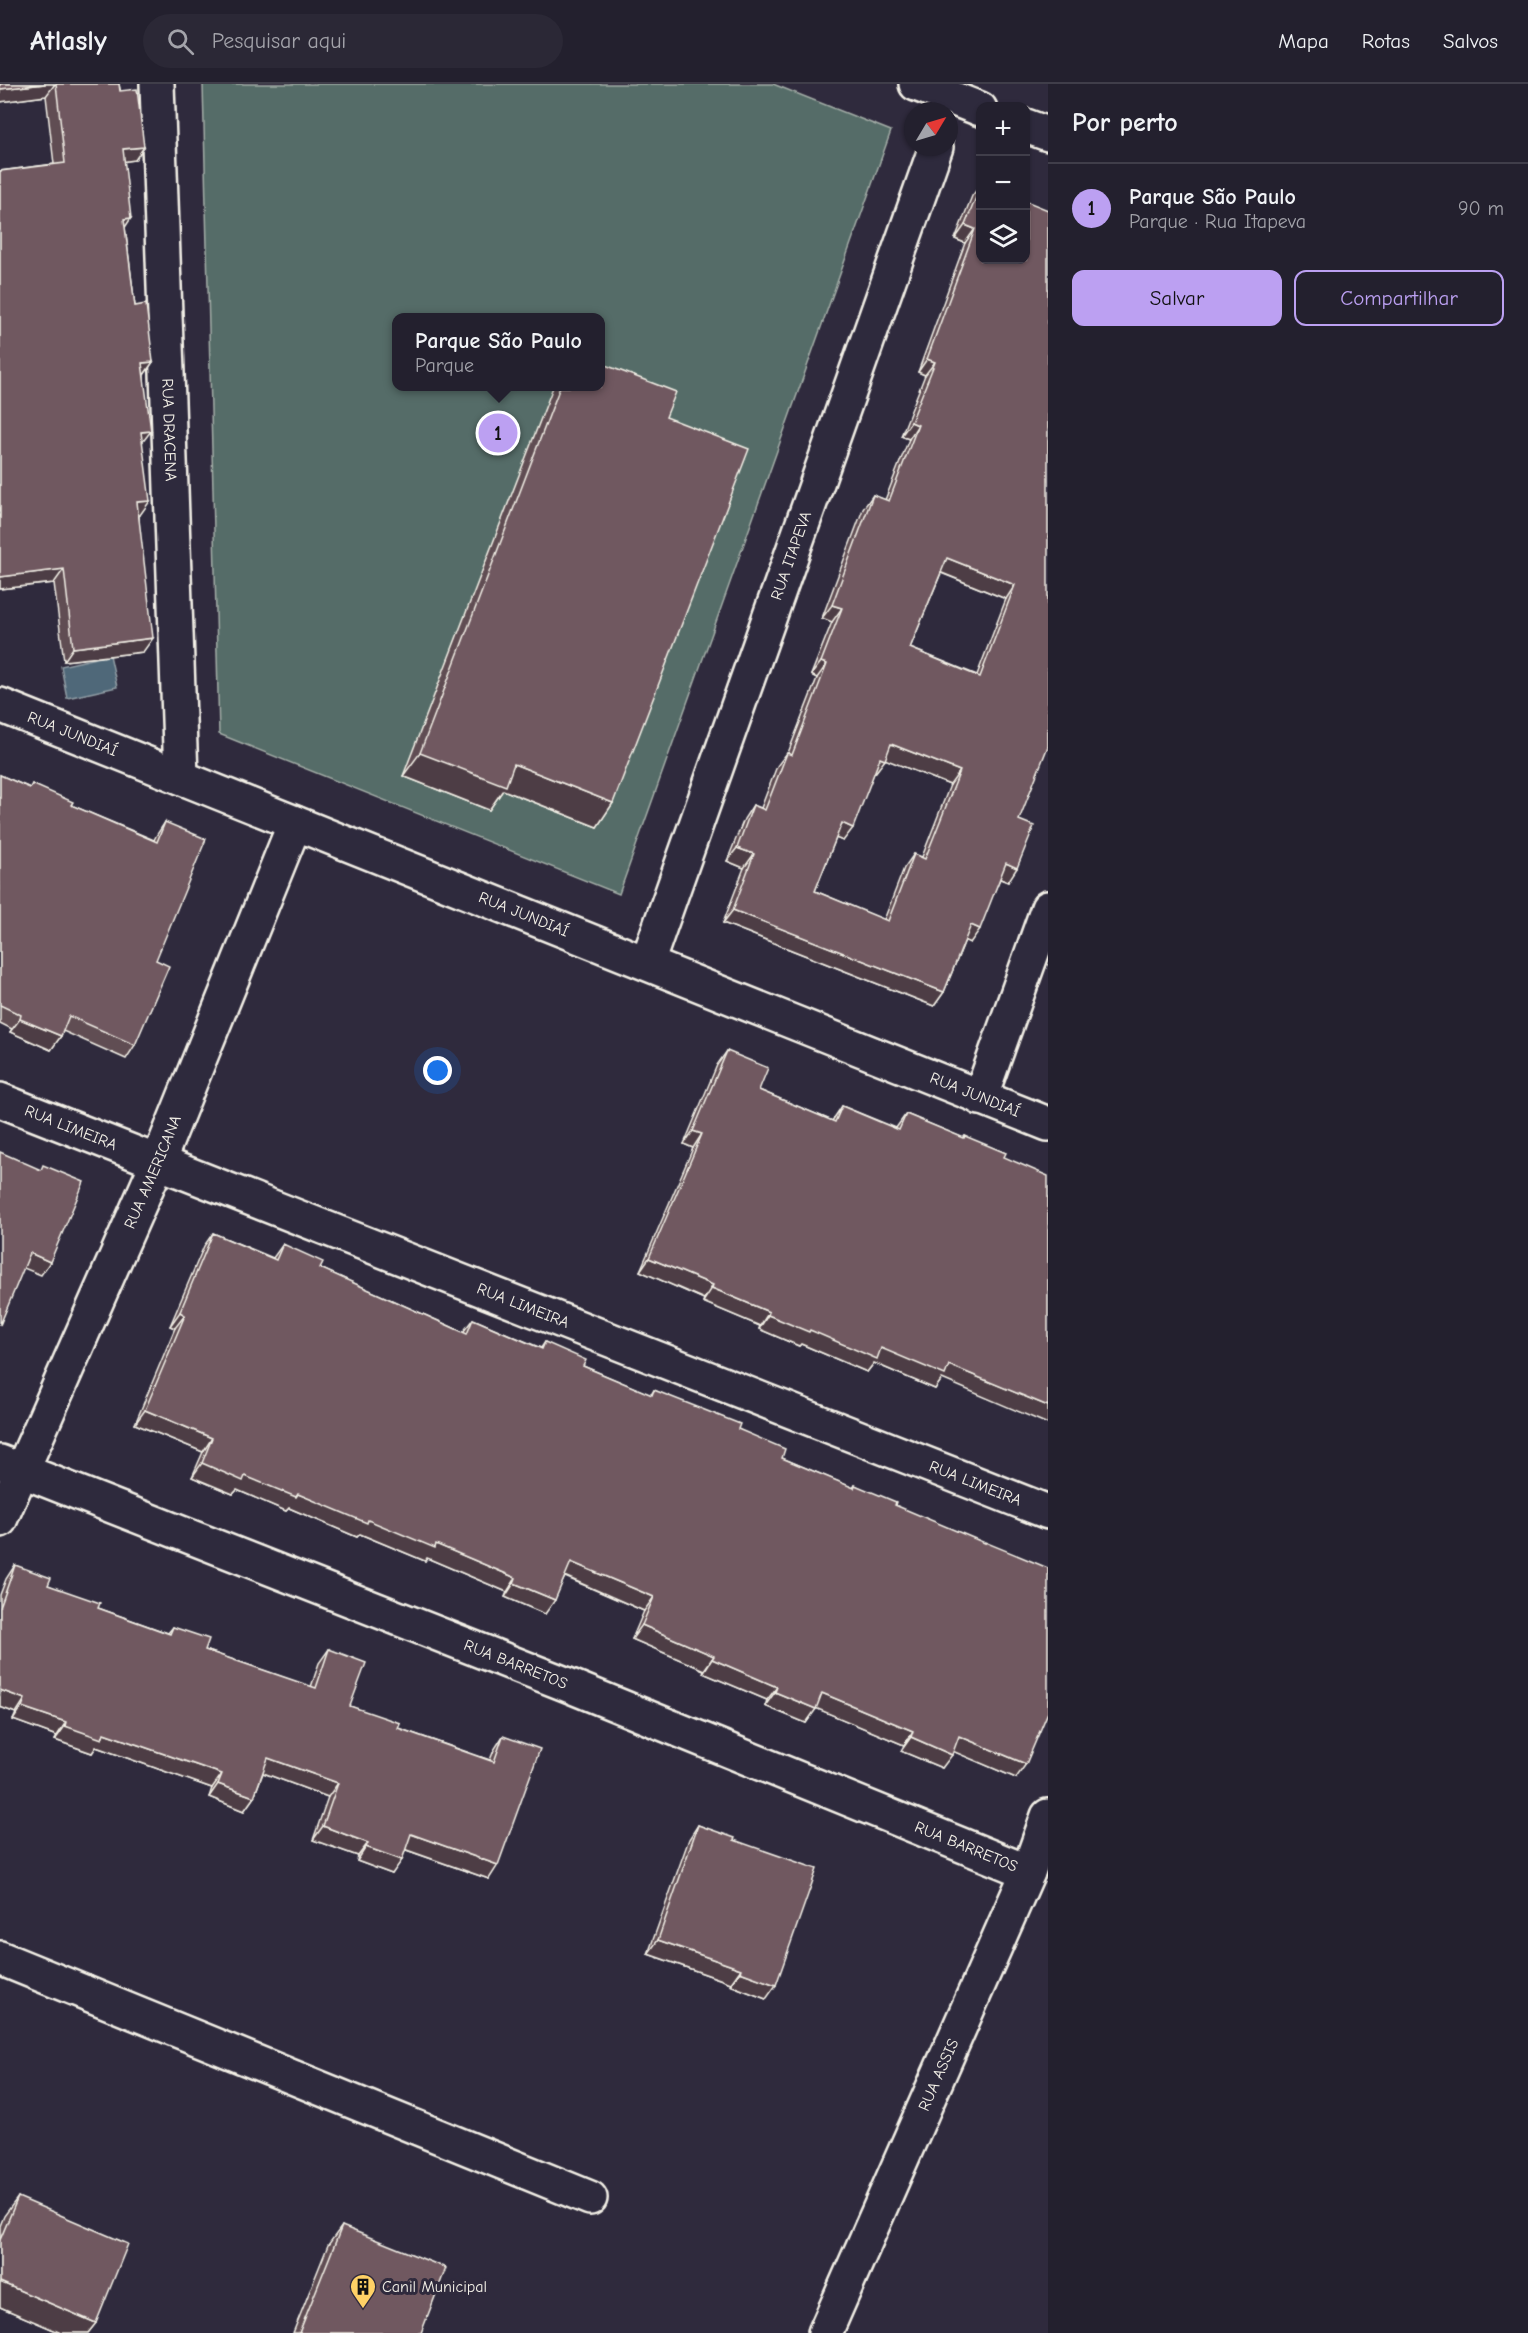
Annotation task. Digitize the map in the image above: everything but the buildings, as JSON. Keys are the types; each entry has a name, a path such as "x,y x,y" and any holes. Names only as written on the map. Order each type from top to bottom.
{"street":[{"name":"RUA DRACENA","path":"157,84 181,777"},
{"path":"916,84 961,106"},
{"path":"1030,127 1048,134"},
{"name":"RUA ITAPEVA","path":"647,963 933,156"},
{"name":"RUA JUNDIAÍ","path":"0,705 1048,1124"},
{"name":"RUA AMERICANA","path":"0,1520 11,1467 158,1162 295,823"},
{"path":"980,1098 1048,908"},
{"name":"RUA LIMEIRA","path":"0,1100 1048,1512"},
{"name":"RUA BARRETOS","path":"11,1467 568,1685 1028,1872"},
{"name":"RUA ASSIS","path":"825,2333 1028,1872 1048,1816"},
{"path":"0,1958 590,2198"}],"green space":[{"path":"203,84 773,84 891,131 619,894 219,734"}],"water":[{"path":"110,655 117,687 67,698 61,666"}],"place":[{"name":"Parque São Paulo","path":"498,433"},
{"name":"Canil Municipal","path":"363,2310"}]}
